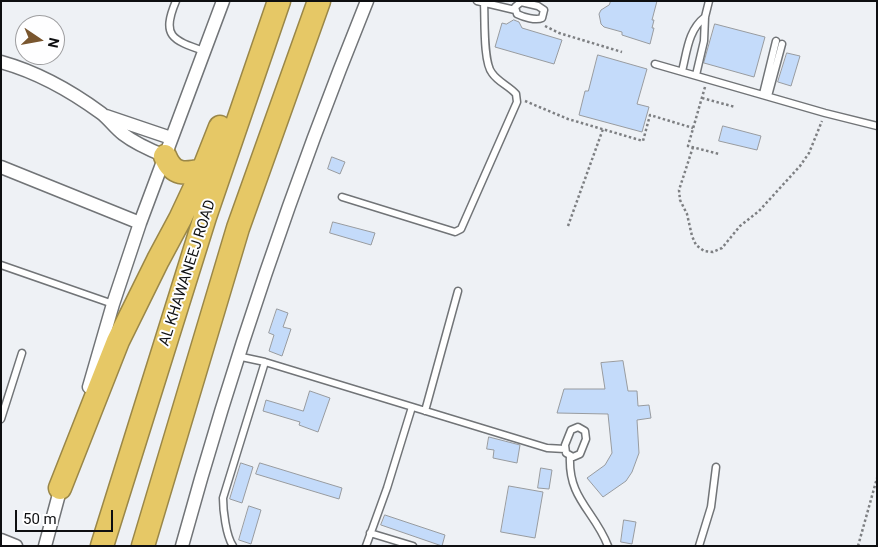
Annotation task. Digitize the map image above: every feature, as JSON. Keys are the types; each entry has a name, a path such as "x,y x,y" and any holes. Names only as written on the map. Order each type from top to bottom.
{"highway":[{"name":"AL KHAWANEEJ ROAD","path":"102,546 205,217 279,1"},
{"path":"143,546 238,228 319,1"},
{"path":"60,488 118,341 203,170 239,82 265,39"},
{"path":"168,147 168,164 174,170 183,173 203,170"}],"street":[{"path":"45,546 113,304 140,223 222,1"},
{"path":"182,546 237,356 264,274 367,1"},
{"path":"1,62 30,71 59,86 103,115 168,147"},
{"path":"103,115 113,126 131,140 168,147"},
{"path":"1,167 140,223"},
{"path":"1,540 16,546"}],"lane":[{"path":"176,1 169,18 169,28 173,38 181,44 204,51"},
{"path":"696,75 704,41 705,17 710,1"},
{"path":"342,197 452,231 459,231 463,226 516,105 517,98 513,91 496,78 489,68 486,56 481,2 515,10 520,16 539,20 544,14 542,7 521,2 515,7 515,10"},
{"path":"682,71 693,29 705,17"},
{"path":"765,95 779,43"},
{"path":"655,64 877,126"},
{"path":"1,266 113,304"},
{"path":"425,411 458,291"},
{"path":"2,414 22,353"},
{"path":"237,356 265,362 553,450 564,449"},
{"path":"233,546 229,538 223,498 265,362"},
{"path":"366,546 387,488 412,407"},
{"path":"564,449 571,430 578,428 585,431 586,439 580,454 570,456"},
{"path":"564,449 570,456 569,468 576,492 603,533 608,546"},
{"path":"699,546 711,506 716,467"},
{"path":"370,533 413,546"}],"path":[{"path":"539,20 553,31 622,52"},
{"path":"707,79 688,146 719,154"},
{"path":"517,98 568,118 643,141 650,116 693,128"},
{"path":"702,98 735,107"},
{"path":"693,147 679,195 696,245 704,251 714,252 722,248 740,226 758,211 800,166 809,154 825,113"},
{"path":"568,226 603,129"},
{"path":"858,546 877,478"}],"building":[{"path":"611,1 657,1 652,20 654,20 652,28 654,28 650,44 622,35 622,32 604,27 601,24 599,14"},
{"path":"514,20 519,22 522,28 562,40 554,64 495,47 502,23 506,24"},
{"path":"715,24 765,37 754,77 704,63"},
{"path":"787,53 800,56 791,86 778,82"},
{"path":"598,55 647,69 637,104 649,107 642,132 579,115 585,91 588,91"},
{"path":"723,126 761,136 757,150 719,141"},
{"path":"332,157 345,162 340,174 328,169"},
{"path":"333,222 375,233 371,245 330,233"},
{"path":"277,309 288,313 283,327 291,329 282,356 269,351 274,335 269,333"},
{"path":"623,361 628,391 637,391 638,406 649,405 651,418 637,420 639,453 632,472 626,481 603,497 587,478 605,465 612,453 608,414 557,413 564,389 605,389 601,363"},
{"path":"310,391 330,398 318,432 299,425 300,422 263,411 266,400 303,411"},
{"path":"489,437 520,445 517,463 493,458 494,450 487,449"},
{"path":"241,463 253,467 242,503 230,499"},
{"path":"260,463 342,488 339,499 256,474"},
{"path":"541,468 552,470 549,489 538,488"},
{"path":"509,486 543,492 535,538 501,532"},
{"path":"249,506 261,510 251,544 239,540"},
{"path":"385,515 445,535 442,546 381,525"},
{"path":"624,520 636,522 632,544 621,542"}]}
